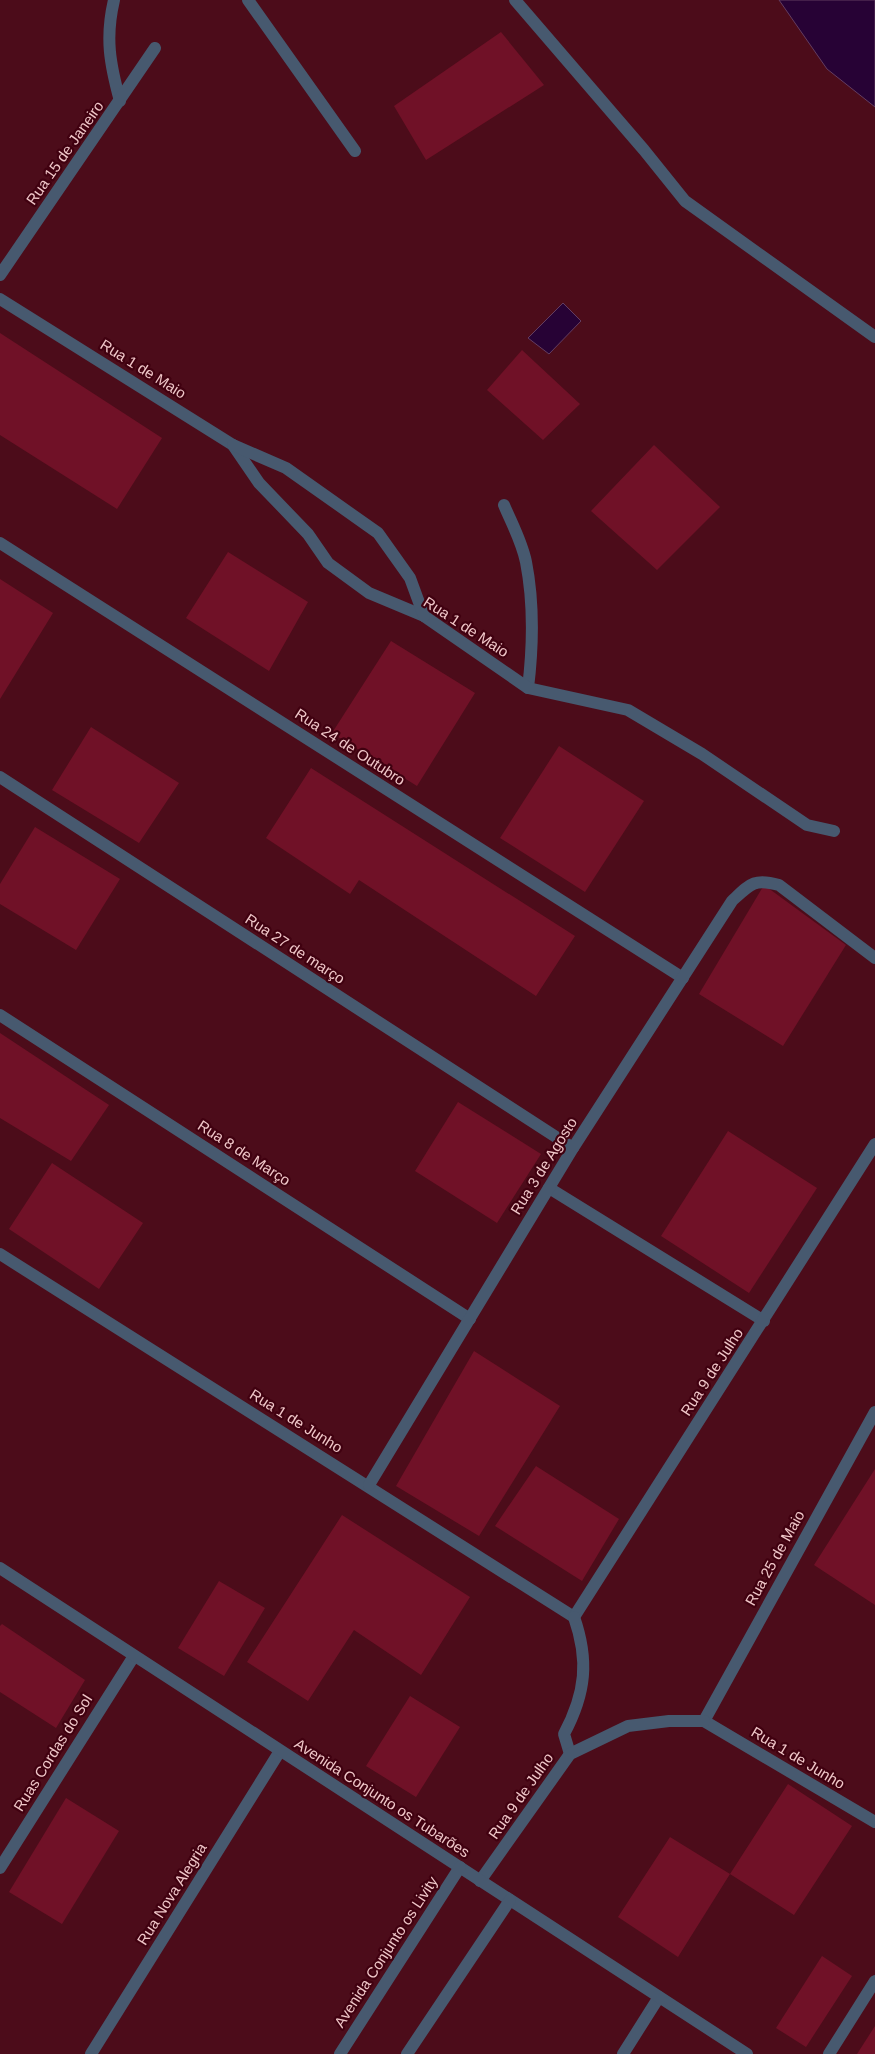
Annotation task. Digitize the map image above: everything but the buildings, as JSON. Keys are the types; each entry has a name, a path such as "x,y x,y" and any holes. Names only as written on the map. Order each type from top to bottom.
{"street":[{"path":"114,0 109,22 110,63 120,102"},
{"path":"248,0 355,151"},
{"path":"515,0 632,136 684,201 875,337"},
{"name":"Rua 15 de Janeiro","path":"0,275 120,102 155,48"},
{"name":"Rua 1 de Maio","path":"0,299 233,445 259,483 308,534 328,563 369,593 424,616 528,688 628,710 702,754 806,825 834,831"},
{"path":"233,445 286,468 378,533 410,578 424,616"},
{"path":"504,505 516,531 526,562 531,609 532,654 528,688"},
{"name":"Rua 24 de Outubro","path":"0,543 683,978"},
{"name":"Rua 27 de março","path":"0,777 573,1148"},
{"name":"Rua 3 de Agosto","path":"369,1486 573,1148 732,900 750,884 764,881 779,885 875,958"},
{"name":"Rua 8 de Março","path":"0,1015 470,1319"},
{"name":"Rua 9 de Julho","path":"574,1617 875,1144"},
{"path":"549,1188 764,1321"},
{"name":"Rua 1 de Junho","path":"0,1254 574,1617"},
{"name":"Rua 25 de Maio","path":"704,1721 875,1412"},
{"name":"Avenida Conjunto os Tubarões","path":"0,1568 747,2054"},
{"path":"574,1617 581,1636 584,1656 580,1696 574,1716 564,1734 570,1754 628,1726 669,1721 704,1721"},
{"name":"Ruas Cordas do Sol","path":"0,1868 134,1656"},
{"name":"Rua 1 de Junho","path":"704,1721 875,1822"},
{"name":"Rua Nova Alegria","path":"91,2054 280,1750"},
{"name":"Rua 9 de Julho","path":"480,1881 570,1754"},
{"name":"Avenida Conjunto os Livity","path":"340,2054 460,1867"},
{"path":"407,2054 510,1900"},
{"path":"829,2054 875,1982"},
{"path":"623,2054 659,1997"}],"shaded area":[{"path":"779,0 875,0 875,107 827,69"},
{"path":"563,303 581,321 549,354 528,338"}]}
